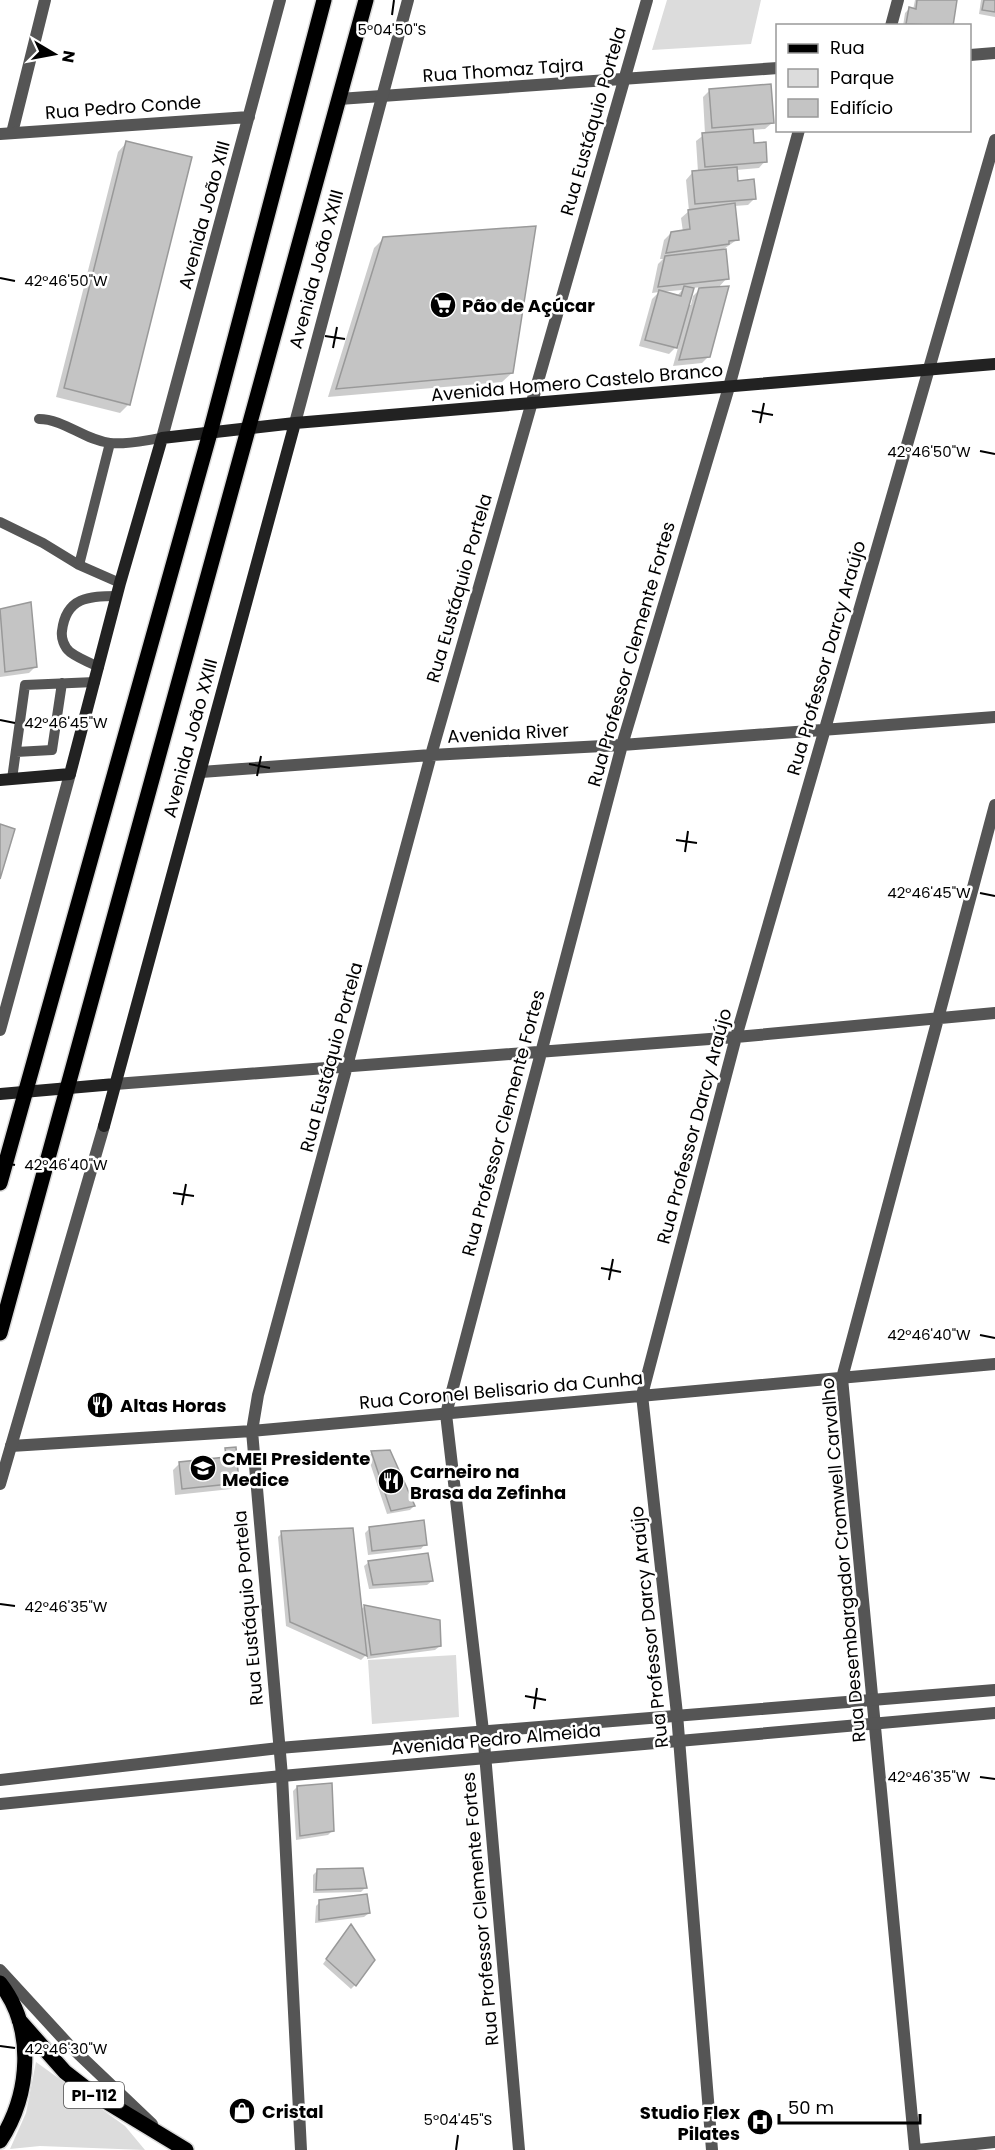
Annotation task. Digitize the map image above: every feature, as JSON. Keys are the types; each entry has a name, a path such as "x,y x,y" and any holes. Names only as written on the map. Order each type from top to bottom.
{"main road":[{"path":"0,1183 210,433 324,0"},
{"name":"Avenida João XXIII","path":"0,1333 366,0"},
{"name":"Avenida Homero Castelo Branco","path":"162,438 295,423 995,364"},
{"name":"Avenida João XXIII","path":"104,1126 295,423"},
{"path":"6,780 70,774 162,438"},
{"path":"0,1094 116,1084"},
{"path":"0,1983 19,2020 25,2057 24,2076 15,2113 0,2141"},
{"name":"PI-112","path":"19,2020 65,2072 92,2093 186,2150"}],"street":[{"path":"6,133 45,0"},
{"name":"Avenida João XIII","path":"162,438 280,0"},
{"name":"Avenida João XXIII","path":"295,423 408,0"},
{"name":"Rua Eustáquio Portela","path":"301,2150 282,1776 252,1431 258,1395 431,755 647,0"},
{"path":"892,24 898,0"},
{"path":"971,55 995,53"},
{"name":"Rua Thomaz Tajra","path":"339,99 776,68"},
{"name":"Rua Pedro Conde","path":"6,133 249,117"},
{"name":"Rua Professor Clemente Fortes","path":"519,2150 483,1731 446,1414 622,745 729,387 798,132"},
{"name":"Rua Professor Darcy Araújo","path":"712,2150 677,1714 642,1395 736,1037 995,140"},
{"name":"Avenida River","path":"201,772 431,755 622,745 995,717"},
{"path":"0,1030 70,774"},
{"name":"Rua Desembargador Cromwell Carvalho","path":"916,2150 842,1378 995,805"},
{"path":"116,1084 540,1050 736,1037 995,1012"},
{"name":"Avenida João XXIII","path":"0,1484 104,1126"},
{"name":"Rua Coronel Belisario da Cunha","path":"10,1446 252,1431 995,1364"},
{"name":"Avenida Pedro Almeida","path":"0,1779 279,1748 995,1690"},
{"name":"Avenida Pedro Almeida","path":"0,1804 282,1776 995,1713"},
{"path":"0,1970 68,2044 168,2140"},
{"path":"916,2150 995,2142"}],"lane":[{"path":"39,419 53,419 76,432 110,443 162,438"},
{"path":"79,566 110,443"},
{"path":"0,522 44,543 119,589"},
{"path":"99,667 69,651 61,638 64,617 74,605 90,596 119,589"},
{"path":"6,780 16,752 25,685 95,682"},
{"path":"16,752 52,750 62,684"}],"green space":[{"path":"667,0 761,0 751,44 652,50"},
{"path":"456,1655 459,1717 372,1724 368,1660"},
{"path":"36,2062 125,2126 145,2150 40,2146 10,2149 26,2113"}],"building":[{"path":"917,0 957,0 953,24 906,24 909,7 916,9"},
{"path":"984,0 995,0 995,12 982,10"},
{"path":"771,84 774,123 712,128 709,89"},
{"path":"753,129 754,143 766,142 767,162 705,167 702,133"},
{"path":"126,141 192,157 130,405 64,388"},
{"path":"737,167 738,181 754,179 756,199 695,204 692,171"},
{"path":"735,203 739,240 729,241 729,244 666,253 671,232 690,229 688,210"},
{"name":"Pão de Açúcar","path":"536,226 513,373 336,389 383,237"},
{"path":"726,249 729,279 658,287 665,256"},
{"path":"684,286 694,288 677,348 645,340 659,290 681,296"},
{"path":"729,286 710,357 679,360 699,288"},
{"path":"31,602 37,667 5,672 0,609"},
{"path":"0,824 15,829 0,879"},
{"path":"236,1447 239,1483 182,1489 179,1462 226,1457 225,1448"},
{"path":"390,1450 415,1506 391,1511 371,1451"},
{"path":"424,1520 427,1545 372,1551 369,1527"},
{"path":"353,1528 367,1656 290,1622 281,1531"},
{"path":"428,1553 433,1581 373,1585 368,1561"},
{"path":"364,1605 440,1620 441,1646 371,1655"},
{"path":"332,1783 334,1831 300,1836 297,1786"},
{"path":"363,1868 367,1888 316,1890 317,1869"},
{"path":"367,1894 370,1913 319,1920 319,1900"},
{"path":"351,1924 375,1960 356,1986 326,1959"}],"place":[{"name":"Pão de Açúcar","path":"443,305"},
{"name":"Altas Horas","path":"100,1405"},
{"name":"CMEI Presidente Medice","path":"203,1468"},
{"name":"Carneiro na Brasa da Zefinha","path":"391,1481"},
{"name":"Cristal","path":"242,2111"},
{"name":"Studio Flex Pilates","path":"760,2122"}]}
